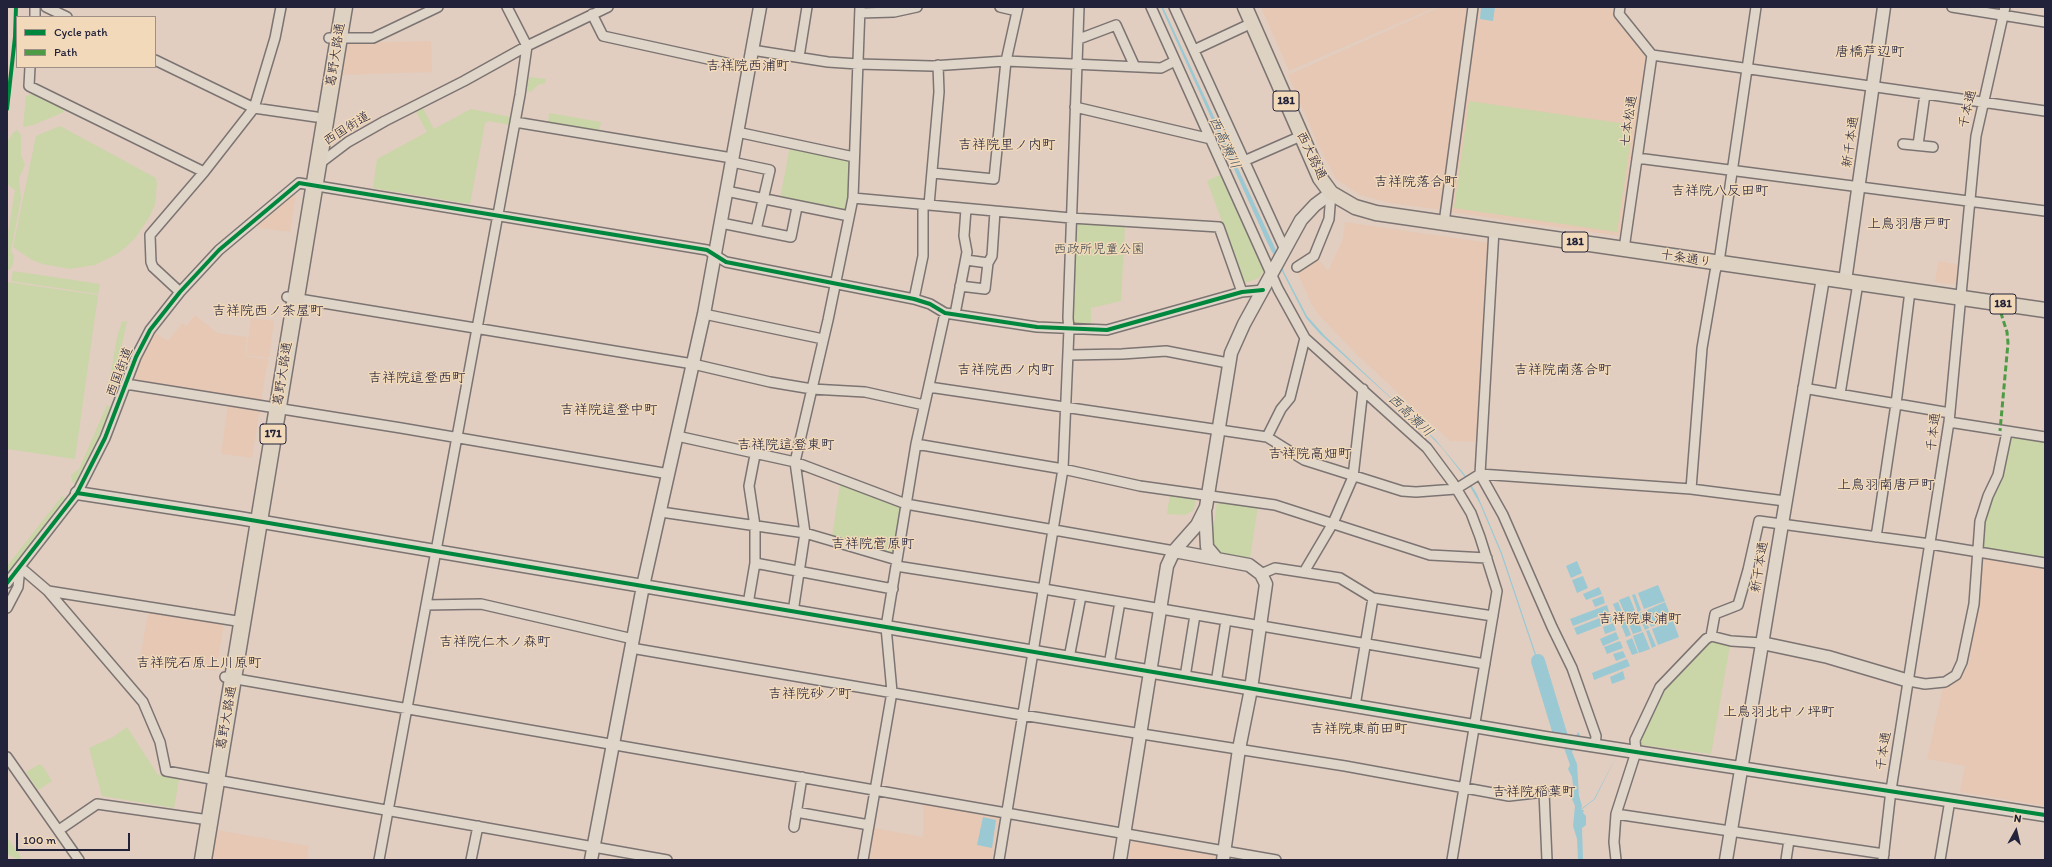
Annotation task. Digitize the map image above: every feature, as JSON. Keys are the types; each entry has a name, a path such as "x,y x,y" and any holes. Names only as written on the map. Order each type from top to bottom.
{"highway":[{"name":"葛野大路通","path":"310,184 317,165 334,38 335,7"},
{"name":"葛野大路通","path":"195,860 205,820 212,780 310,184 316,117 334,38 344,7"},
{"name":"葛野大路通","path":"203,860 205,820"}],"main road":[{"name":"西大路通","path":"1245,7 1320,178 1331,193"},
{"name":"十条通り","path":"1331,193 1365,211 1718,264 2045,310"}],"street":[{"path":"46,7 65,16"},
{"path":"180,292 153,267 151,262 150,235 204,172 254,108 275,38 281,7"},
{"path":"334,38 373,38 438,7"},
{"path":"379,860 515,122 527,46 507,7"},
{"name":"西国街道","path":"317,165 348,142 385,121 527,46 608,7"},
{"path":"591,860 643,586 661,512 704,314 760,7"},
{"path":"799,57 807,7"},
{"path":"793,612 805,533 795,462 836,284 853,198 860,10 894,12 917,7"},
{"path":"932,173 994,178 1006,61 1018,9 1000,7"},
{"path":"999,860 1063,469 1070,329 1068,318 1079,7"},
{"path":"1151,7 1211,139 1305,338 1427,448 1453,482 1471,513 1497,591 1452,860"},
{"path":"1174,7 1284,251"},
{"path":"1444,223 1473,7"},
{"path":"1620,7 1619,14 1652,55 2045,111"},
{"path":"1691,489 1702,348 1718,264 1756,7"},
{"name":"新千本通","path":"1852,282 1859,188 1884,7"},
{"path":"1952,7 2005,11 2045,22"},
{"name":"千本通","path":"1884,857 1891,790 1949,417 1976,136 2005,11"},
{"path":"592,14 603,36 749,68"},
{"path":"1194,50 1252,23"},
{"path":"1079,39 1116,25 1135,67"},
{"path":"752,50 828,62 858,64 938,65 1006,61 1161,68 1176,61"},
{"name":"七本松通","path":"1624,250 1652,55"},
{"path":"156,60 254,108 316,117"},
{"path":"914,299 923,256 926,205 932,173 939,92 938,65"},
{"path":"30,68 29,86 204,172"},
{"path":"1918,146 1925,94"},
{"path":"1075,107 1211,139"},
{"path":"515,122 732,160 770,170 756,230"},
{"path":"737,132 854,157"},
{"path":"1244,161 1301,136"},
{"path":"1903,144 1932,147"},
{"path":"1637,158 1732,169 1859,188 2045,211"},
{"name":"西国街道","path":"7,583 78,493 105,438 143,341 180,292 219,250 293,187 299,183 310,184"},
{"path":"310,184 707,250 726,262 914,299 930,304 946,313 1037,327 1107,330 1242,292 1262,290"},
{"path":"726,191 797,207 849,216"},
{"path":"1217,559 1209,552 1206,540 1205,510 1219,431 1228,363 1235,342 1301,220 1315,205 1331,193"},
{"path":"1297,267 1314,256 1329,219 1331,193"},
{"path":"853,198 1071,218 1219,227 1242,292"},
{"path":"721,223 792,238 797,207"},
{"path":"955,314 967,252 964,236 966,208"},
{"path":"960,286 985,289 988,263 992,256 995,211"},
{"path":"1494,230 1479,475 1503,515 1552,627 1572,668 1596,736 1595,746"},
{"path":"966,260 988,263"},
{"name":"新千本通","path":"1726,860 1823,278"},
{"path":"1840,394 1852,282"},
{"path":"1876,537 1896,404 1910,291"},
{"path":"291,297 693,364 770,382 812,389 865,392 924,405"},
{"path":"863,860 892,692 886,627 916,444 946,313"},
{"path":"704,314 823,339"},
{"path":"1267,437 1280,409 1290,398 1305,338"},
{"path":"1068,354 1122,354 1166,351 1228,363"},
{"path":"126,384 456,437 669,474"},
{"path":"929,387 1267,437 1304,460 1353,477 1402,491 1416,492 1457,488 1479,475 1691,489 1785,501"},
{"path":"1804,388 1896,404 2007,432 2045,437"},
{"path":"1304,572 1333,523 1353,477 1363,389"},
{"path":"1616,860 1614,842 1616,814 1635,740 1660,687 1706,639 1711,636 1731,640 1762,643 1828,657 1924,684 1945,682 1956,675 1962,662 1974,604 1980,521 1988,496 1998,475 2007,432"},
{"path":"677,436 755,455 795,462 906,504 1249,565 1262,574 1265,579 1266,589 1223,855"},
{"path":"916,444 1063,469 1140,486 1275,505 1430,555 1486,558"},
{"path":"748,604 755,563 755,526 749,486 755,455"},
{"path":"78,493 435,551 1545,738 1891,790 2045,815"},
{"path":"1120,860 1167,566 1174,551 1197,525 1205,510"},
{"path":"661,512 805,533 897,563 1160,610 1367,643 1485,664"},
{"path":"1711,636 1715,614 1738,605 1759,521 1930,544 2045,563"},
{"path":"755,563 893,589"},
{"path":"20,566 48,591 143,702 160,742 166,771 667,860"},
{"path":"7,608 18,587 20,566"},
{"path":"1262,574 1275,568 1340,578 1373,598 1493,616"},
{"path":"48,591 238,622"},
{"path":"1069,658 1081,596"},
{"path":"1354,706 1367,643 1373,598"},
{"path":"1109,665 1120,602"},
{"path":"426,605 481,604 632,644 892,692 1140,734 1239,749 1509,796 1544,792 1547,860"},
{"path":"1185,678 1195,615"},
{"path":"1216,683 1226,620"},
{"path":"229,678 407,707 613,745 1007,812 1124,833 1223,855 1276,860"},
{"path":"7,757 79,860"},
{"path":"794,827 802,777"},
{"path":"1940,860 1950,800"},
{"path":"59,830 97,804 205,820"},
{"path":"796,812 869,825"},
{"path":"1616,814 1789,840 1884,857"},
{"path":"471,860 478,826"},
{"path":"1786,860 1789,840"}],"shaded area":[{"path":"1261,7 1436,7 1289,71"},
{"path":"1440,7 1467,7 1442,210 1390,203 1360,195 1336,179 1320,149 1288,75"},
{"path":"1478,7 1610,7 1646,57 1620,236 1450,212"},
{"path":"431,41 432,72 340,75 345,43"},
{"path":"292,192 296,194 290,232 260,228 256,224"},
{"path":"1345,222 1491,243 1478,442 1451,442 1358,356 1318,314 1311,303 1297,272 1316,258 1316,256 1328,271 1343,239"},
{"path":"1938,261 1961,265 1959,283 1957,285 1935,282"},
{"path":"195,315 217,333 247,337 245,356 268,359 261,402 138,382 134,377 140,355 154,332 168,341 182,323 186,326"},
{"path":"251,318 274,321 269,358 246,355"},
{"path":"228,403 260,408 252,458 221,454"},
{"path":"1984,558 2045,568 2045,806 1960,792 1965,766 1927,759 1943,687 1958,680 1965,672 1969,661 1977,607 1981,561"},
{"path":"148,612 224,624 216,671 140,659"},
{"path":"923,803 999,817 992,860 869,860 874,828 923,837"},
{"path":"217,830 309,846 307,860 212,860"},
{"path":"1134,840 1213,854 1216,860 1128,860 1131,843"}],"green space":[{"path":"529,77 546,79 545,83 538,85 531,92 527,91"},
{"path":"32,94 63,109 64,112 33,125 23,127 26,96"},
{"path":"1469,101 1633,125 1617,232 1454,208"},
{"path":"423,108 434,129 471,109 511,117 510,125 488,121 485,123 470,204 373,188 377,159 427,132 416,112"},
{"path":"549,113 601,122 599,131 548,123"},
{"path":"60,126 156,178 157,184 155,204 150,216 136,237 127,246 117,254 95,265 70,269 43,264 32,260 13,247 36,136"},
{"path":"17,130 21,135 21,155 25,165 19,178 21,199 11,250 14,257 12,267 7,272 7,239 15,190 9,186 7,181 7,150 8,141 12,134"},
{"path":"790,146 847,160 850,163 847,210 843,213 780,199"},
{"path":"1224,173 1266,267 1259,278 1245,283 1207,181"},
{"name":"西政所児童公園","path":"1079,222 1125,226 1121,301 1091,308 1091,323 1075,323 1071,321 1075,226"},
{"path":"13,271 100,284 98,294 11,281"},
{"path":"7,282 98,295 75,459 7,449"},
{"path":"127,321 114,382 117,386 111,393 112,387 109,384 117,337 122,322"},
{"path":"107,405 114,408 104,433 78,482 73,484 71,475 79,469"},
{"path":"2012,436 2045,441 2045,559 1984,550 1981,546 1983,519"},
{"path":"840,484 899,506 901,511 895,552 889,555 832,537"},
{"path":"1170,493 1196,497 1194,510 1185,515 1167,514"},
{"path":"62,496 66,499 7,576 7,566"},
{"path":"1220,500 1258,506 1250,558 1221,554 1214,547 1212,539 1217,502"},
{"path":"1711,640 1730,645 1711,754 1642,745 1638,739 1665,689"},
{"path":"127,727 158,775 179,779 174,808 102,796 89,748 113,737"},
{"path":"40,764 52,781 38,790 26,772"},
{"path":"7,837 21,857 19,860 7,854"}],"water":[{"path":"1161,7 1163,7 1275,248 1284,272 1307,316 1325,336 1412,417 1320,334 1306,318 1267,242"},
{"path":"1481,7 1495,7 1493,21 1480,19"},
{"path":"1418,423 1435,439 1465,475 1477,494 1502,553 1568,750 1578,732 1580,735 1572,752 1577,764 1579,796 1582,806 1581,809 1594,799 1617,755 1595,799 1581,810 1584,810 1583,813 1586,816 1586,825 1582,828 1583,860 1578,860 1577,839 1573,826 1575,806 1572,799 1574,793 1572,777 1568,769 1570,765 1554,719 1556,718 1501,554 1480,504 1464,476 1442,448"},
{"path":"1577,561 1582,573 1571,578 1566,566"},
{"path":"1583,576 1588,588 1577,593 1572,580"},
{"path":"1658,585 1665,601 1644,609 1638,593"},
{"path":"1599,587 1602,594 1586,600 1583,594"},
{"path":"1635,594 1641,610 1638,612 1632,595"},
{"path":"1603,596 1605,603 1595,607 1592,600"},
{"path":"1629,596 1636,613 1626,616 1619,600"},
{"path":"1618,602 1624,617 1619,619 1613,604"},
{"path":"1665,602 1672,619 1651,627 1645,611"},
{"path":"1607,605 1609,612 1573,626 1570,619"},
{"path":"1642,612 1649,628 1645,630 1638,613"},
{"path":"1610,614 1613,621 1577,635 1574,628"},
{"path":"1636,614 1642,631 1633,634 1626,618"},
{"path":"1625,620 1631,635 1626,637 1620,622"},
{"path":"1673,621 1679,637 1658,645 1652,629"},
{"path":"1613,623 1616,630 1605,634 1603,627"},
{"path":"1649,630 1656,646 1652,648 1646,631"},
{"path":"1616,632 1619,639 1603,646 1600,639"},
{"path":"1643,632 1650,649 1639,653 1633,636"},
{"path":"1632,638 1638,653 1632,655 1626,641"},
{"path":"1620,641 1623,648 1607,654 1604,647"},
{"path":"1623,651 1626,657 1616,661 1613,654"},
{"path":"1627,659 1630,666 1594,680 1592,673"},
{"path":"1623,671 1625,679 1612,684 1610,677"},
{"path":"983,817 996,820 992,848 977,845"}],"waterway":[{"name":"西高瀬川","path":"1538,661 1561,737"}],"marked path":[{"path":"1998,304 2007,332 2008,343 2000,431"}],"cycle path":[{"path":"7,109 15,37 16,7"},
{"path":"7,583 77,493 105,438 136,357 150,330 180,292 219,250 299,183 707,250 726,262 914,299 930,304 945,313 1037,327 1107,330 1242,292 1263,290"},
{"path":"77,493 239,518 1545,738 2045,815"}],"district":[{"name":"唐橋芦辺町","path":"1870,52"},
{"name":"吉祥院西浦町","path":"748,66"},
{"name":"吉祥院里ノ内町","path":"1007,145"},
{"name":"吉祥院落合町","path":"1416,182"},
{"name":"吉祥院八反田町","path":"1720,191"},
{"name":"上鳥羽唐戸町","path":"1909,224"},
{"name":"吉祥院西ノ茶屋町","path":"268,311"},
{"name":"吉祥院西ノ内町","path":"1006,370"},
{"name":"吉祥院南落合町","path":"1563,370"},
{"name":"吉祥院這登西町","path":"417,378"},
{"name":"吉祥院這登中町","path":"609,410"},
{"name":"吉祥院這登東町","path":"786,445"},
{"name":"吉祥院高畑町","path":"1310,454"},
{"name":"上鳥羽南唐戸町","path":"1886,485"},
{"name":"吉祥院菅原町","path":"873,544"},
{"name":"吉祥院東浦町","path":"1640,619"},
{"name":"吉祥院仁木ノ森町","path":"495,642"},
{"name":"吉祥院石原上川原町","path":"199,663"},
{"name":"吉祥院砂ノ町","path":"810,694"},
{"name":"上鳥羽北中ノ坪町","path":"1779,712"},
{"name":"吉祥院東前田町","path":"1359,729"},
{"name":"吉祥院稲葉町","path":"1534,792"}]}
